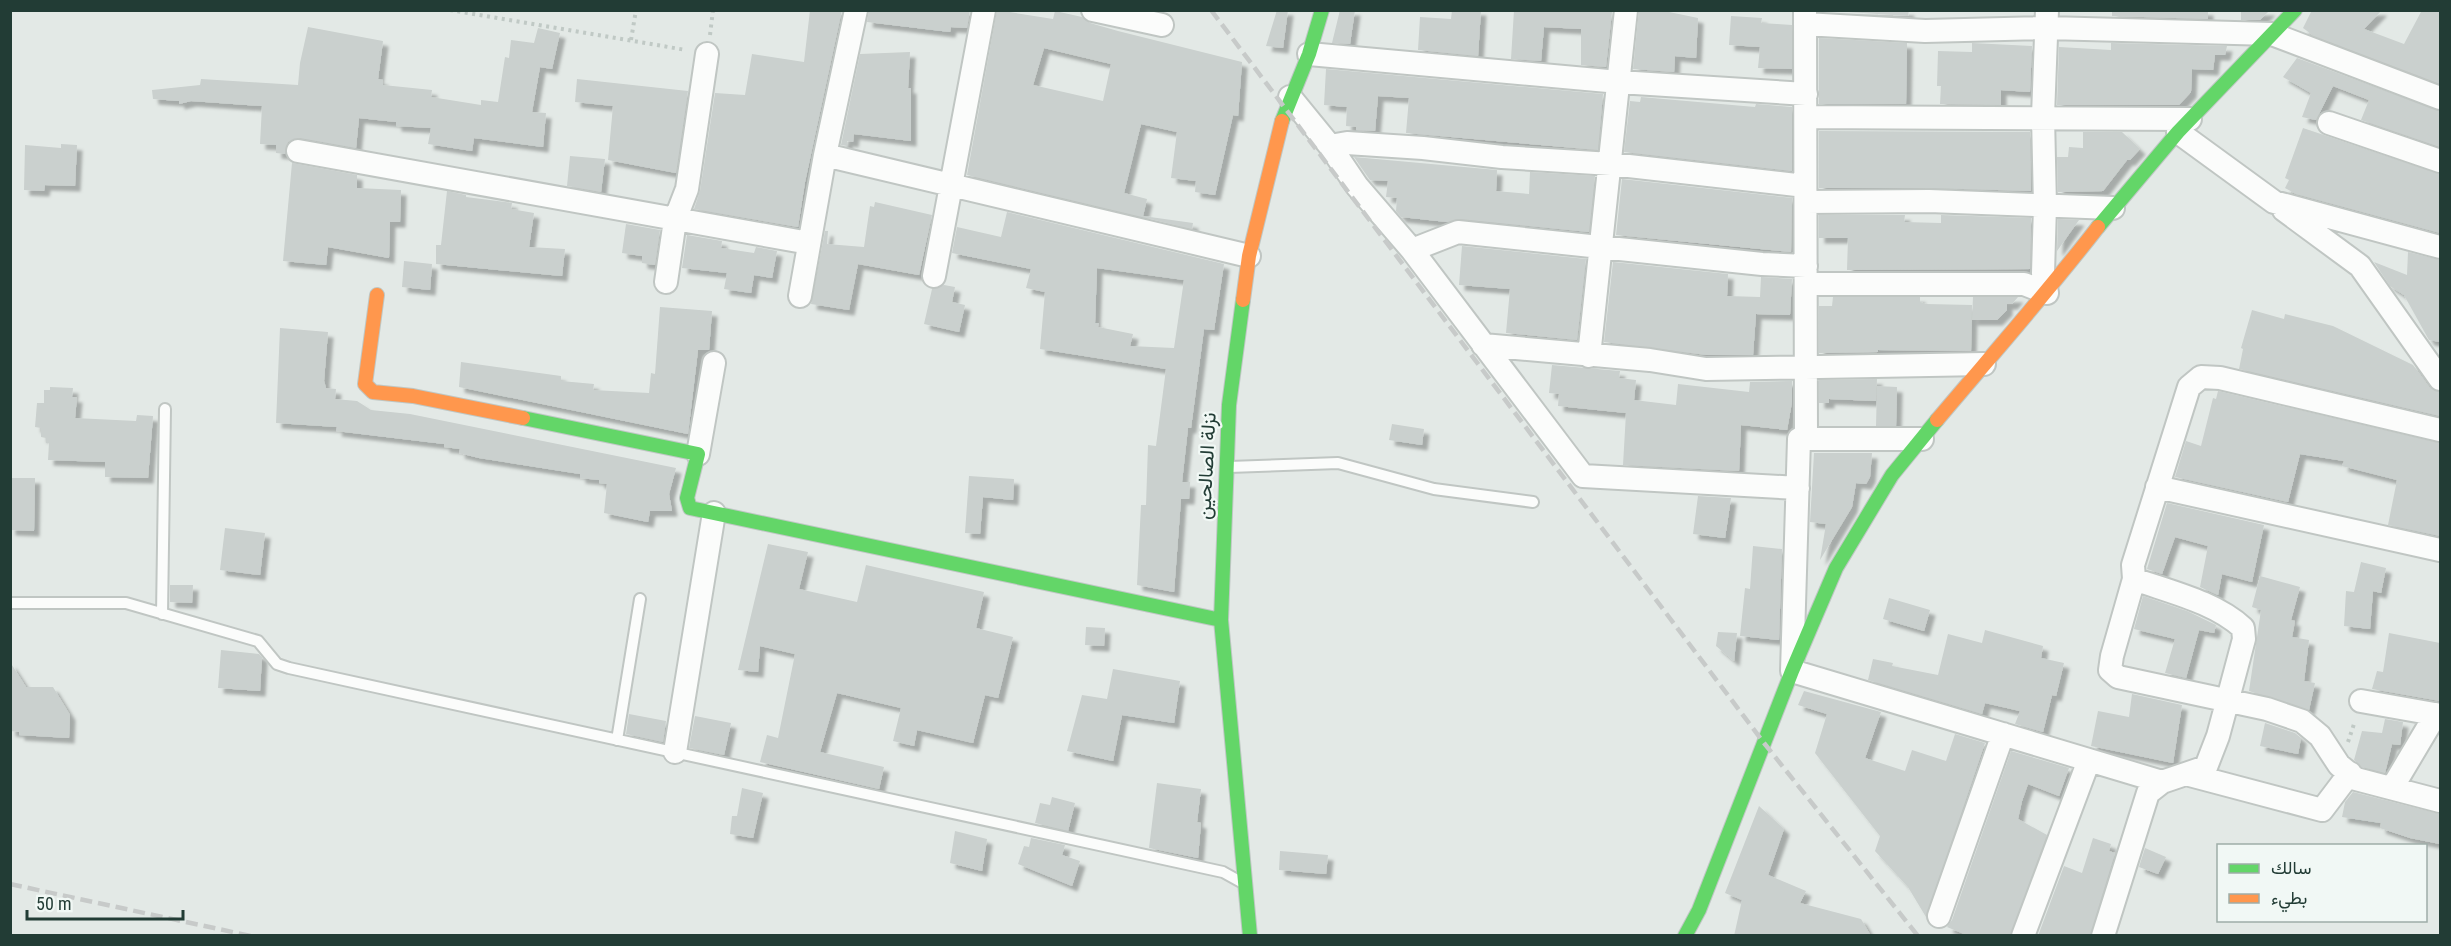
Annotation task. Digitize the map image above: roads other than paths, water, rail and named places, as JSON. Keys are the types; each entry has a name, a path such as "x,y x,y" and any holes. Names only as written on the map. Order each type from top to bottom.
{"street":[{"path":"800,296 825,155 856,10"},
{"path":"934,276 984,10"},
{"path":"1093,10 1162,25"},
{"name":"نزلة الصالحين","path":"1250,936 1221,620 1229,405 1249,256 1290,97 1309,54 1322,10"},
{"path":"1589,356 1626,10"},
{"path":"1685,936 1699,910 1792,671 1836,568 1892,475 1984,364 2047,293 2113,208 2184,126 2295,10"},
{"path":"1806,438 1806,94 1802,14 1925,31 2047,19 2272,34 2440,98"},
{"path":"2047,19 2043,116 2045,206 2043,273 2047,293"},
{"path":"666,282 675,220 687,189 707,54"},
{"path":"1309,54 1619,82 1806,94"},
{"path":"1290,97 1330,146 1357,186 1412,250 1583,476 1798,488"},
{"path":"1806,117 2043,116 2184,126 2274,202 2360,266 2431,354 2440,379"},
{"path":"2329,123 2440,160"},
{"path":"1330,146 1347,144 1423,148 1502,157 1611,164 1806,194 2113,208"},
{"path":"298,151 809,243"},
{"path":"825,155 1249,256"},
{"path":"2274,202 2440,247"},
{"path":"1412,250 1458,232 1762,264 1806,275 2024,284 2047,293"},
{"path":"377,295 365,384 368,390 413,396 698,454"},
{"path":"1483,345 1650,360 1706,369 1984,364"},
{"path":"714,363 688,503 690,508 988,573 1221,620"},
{"path":"2440,430 2220,378 2201,377 2189,387 2157,487 2133,565 2134,579 2110,670 2118,677 2267,709 2302,721 2320,736 2345,770 2356,779 2440,801"},
{"path":"1792,671 1799,439 1922,439"},
{"path":"2157,487 2440,550"},
{"path":"675,752 714,513"},
{"path":"2103,936 2148,793 2162,782 2206,767 2244,639 2242,628 2233,619 2196,602 2134,579"},
{"path":"1792,671 2162,782"},
{"path":"2361,701 2438,715 2392,788"},
{"path":"1939,916 2003,734"},
{"path":"2023,936 2089,760"},
{"path":"2186,774 2322,810 2345,770"}],"lane":[{"path":"162,615 165,409"},
{"path":"1226,467 1338,463 1434,489 1533,502"},
{"path":"617,740 640,599"},
{"path":"10,603 126,603 258,641 277,664 283,666 1223,872 1245,884"}],"railway":[{"path":"1211,10 1764,743 1918,936"},
{"path":"10,884 251,936"}]}
